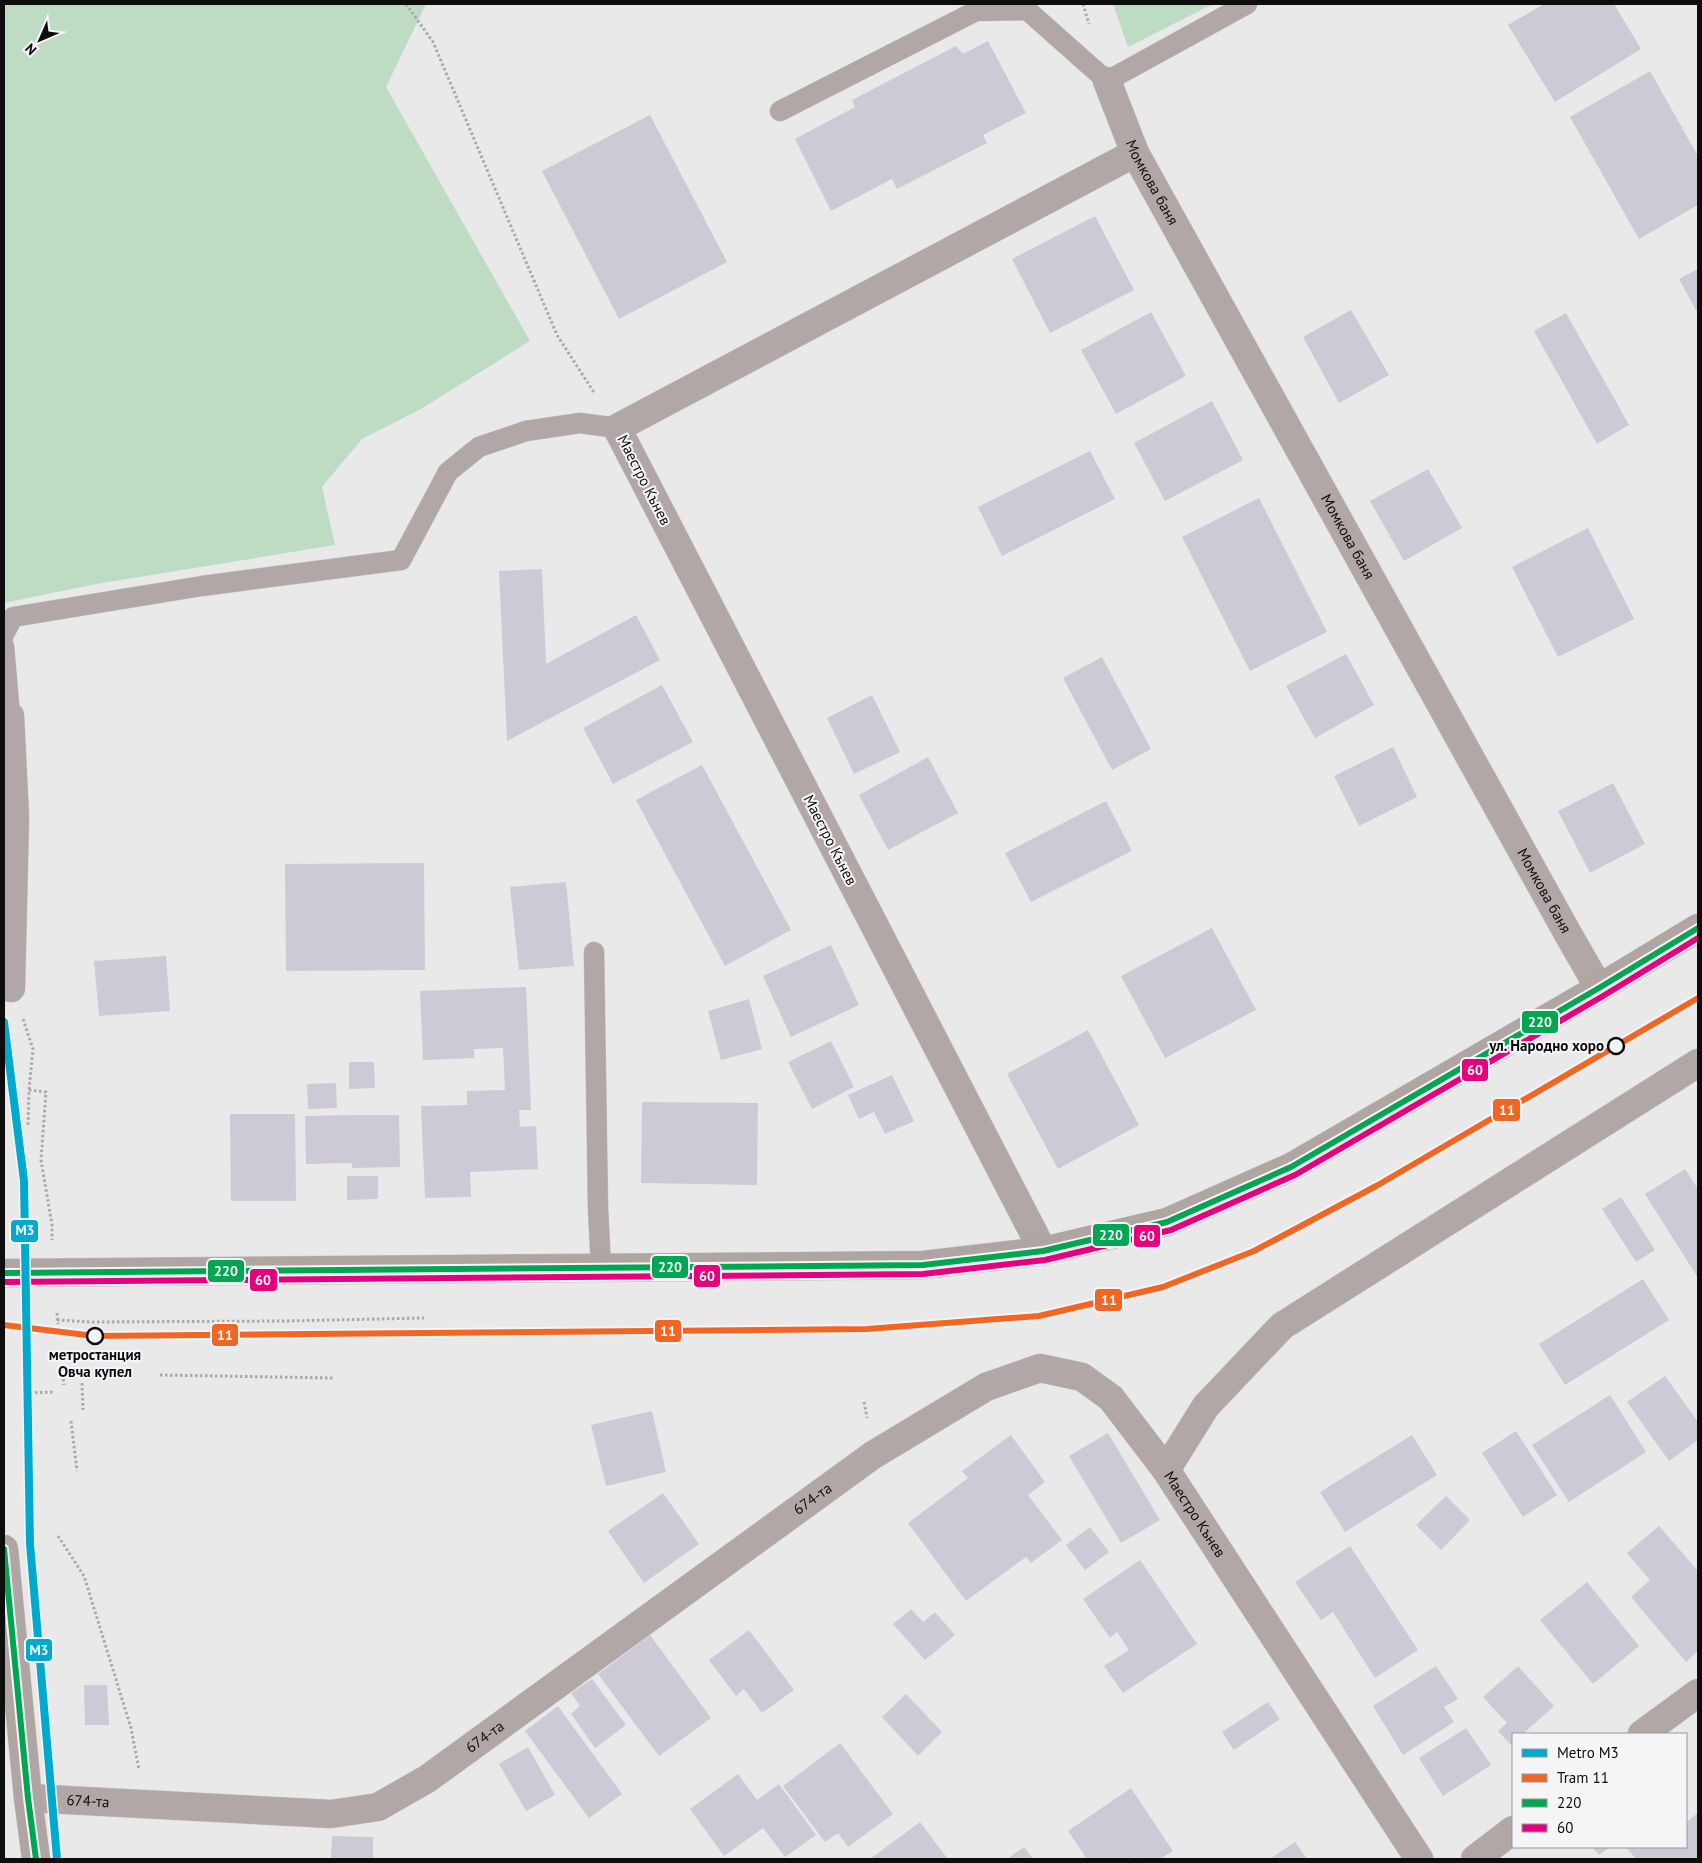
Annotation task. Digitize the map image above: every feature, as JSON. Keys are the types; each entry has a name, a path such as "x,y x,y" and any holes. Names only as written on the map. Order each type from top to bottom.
{"main road":[{"path":"4,1273 922,1265 1043,1251 1167,1222 1291,1167 1599,988 1698,928"},
{"path":"4,1549 28,1798 36,1859"}],"street":[{"name":"Момкова баня","path":"1107,81 1135,153 1599,988"},
{"path":"617,428 1135,153"},
{"name":"Маестро Кънев","path":"617,428 1043,1251"},
{"path":"7,716 15,816 11,988"},
{"path":"1166,1470 1206,1406 1282,1326 1698,1063"},
{"name":"Маестро Кънев","path":"873,1456 986,1387 1040,1368 1082,1377 1112,1398 1166,1470 1419,1859"},
{"name":"674-та","path":"28,1798 331,1814 378,1807 427,1779 873,1456"},
{"path":"1643,1733 1698,1693"},
{"path":"1475,1859 1512,1831"}],"lane":[{"path":"780,111 976,11 1027,10 1107,81 1247,4"},
{"path":"4,634 12,617 202,586 401,560 448,472 479,447 526,431 580,423 617,428"},
{"path":"4,646 7,716"},
{"path":"594,952 600,1268"}],"path":[{"path":"406,4 433,42 557,335 617,428"},
{"path":"28,1127 33,1049"},
{"path":"29,1090 46,1092 41,1160 52,1225 52,1241"},
{"path":"38,1126 44,1127"},
{"path":"57,1313 57,1322 424,1318"},
{"path":"62,1369 64,1385"},
{"path":"160,1375 334,1378"},
{"path":"82,1383 84,1410"},
{"path":"25,1393 55,1392"},
{"path":"71,1421 77,1471"},
{"path":"58,1536 84,1576 131,1728 146,1805"}],"green space":[{"path":"4,4 426,4 386,87 530,341 421,409 362,439 322,487 335,545 96,584 4,603"},
{"path":"1113,4 1213,4 1128,47"}],"building":[{"path":"1544,4 1614,4 1641,49 1555,102 1508,25"},
{"path":"988,41 1026,113 983,135 987,143 897,189 892,179 831,211 795,139 855,107 852,100 956,46 963,54"},
{"path":"1650,71 1698,156 1698,205 1639,239 1570,117"},
{"path":"650,115 727,262 619,319 542,171"},
{"path":"1095,216 1134,290 1050,333 1012,259"},
{"path":"1698,269 1698,314 1679,279"},
{"path":"1351,310 1389,375 1339,403 1303,337"},
{"path":"1151,312 1186,376 1116,414 1081,350"},
{"path":"1566,313 1629,425 1597,444 1534,331"},
{"path":"1212,401 1243,460 1165,501 1134,443"},
{"path":"1090,451 1115,499 1002,556 978,507"},
{"path":"1428,469 1462,528 1404,561 1370,501"},
{"path":"1259,498 1327,632 1250,671 1182,537"},
{"path":"1588,528 1634,619 1558,657 1512,567"},
{"path":"542,569 546,664 636,615 660,660 507,741 499,571"},
{"path":"1346,654 1374,705 1315,738 1286,686"},
{"path":"1102,657 1151,749 1112,770 1063,678"},
{"path":"662,685 693,742 613,784 583,728"},
{"path":"872,695 900,752 854,774 827,718"},
{"path":"1393,747 1417,797 1359,826 1334,776"},
{"path":"928,757 958,813 888,850 859,795"},
{"path":"702,765 791,930 725,966 636,800"},
{"path":"1613,783 1645,844 1590,873 1558,811"},
{"path":"1106,801 1132,851 1031,902 1005,853"},
{"path":"424,863 425,970 286,971 285,864"},
{"path":"566,882 574,966 519,970 510,887"},
{"path":"1212,928 1256,1010 1165,1058 1121,976"},
{"path":"831,945 859,1005 791,1037 763,976"},
{"path":"166,956 170,1011 99,1016 94,961"},
{"path":"526,987 531,1110 519,1110 520,1127 536,1126 538,1169 470,1172 471,1197 425,1198 421,1106 467,1105 467,1091 505,1090 503,1048 474,1049 474,1058 423,1060 420,991"},
{"path":"749,999 762,1049 721,1060 708,1011"},
{"path":"1088,1030 1139,1125 1058,1169 1007,1074"},
{"path":"831,1041 854,1087 812,1109 788,1062"},
{"path":"349,1062 374,1062 375,1088 349,1089"},
{"path":"892,1075 914,1121 885,1134 874,1112 859,1119 848,1095"},
{"path":"336,1083 337,1108 308,1109 307,1084"},
{"path":"642,1102 758,1103 757,1185 641,1183"},
{"path":"230,1114 295,1114 296,1201 231,1201"},
{"path":"399,1115 400,1167 352,1168 352,1163 306,1164 305,1116"},
{"path":"1685,1169 1698,1189 1698,1278 1645,1194"},
{"path":"347,1176 378,1176 378,1199 347,1200"},
{"path":"1621,1197 1655,1250 1636,1262 1602,1209"},
{"path":"1643,1279 1669,1320 1565,1385 1539,1344"},
{"path":"1665,1376 1698,1422 1698,1440 1669,1461 1627,1402"},
{"path":"1610,1395 1646,1452 1569,1502 1532,1445"},
{"path":"652,1411 666,1472 606,1486 591,1425"},
{"path":"1516,1431 1557,1495 1523,1517 1482,1453"},
{"path":"1108,1433 1160,1520 1121,1543 1069,1456"},
{"path":"1011,1435 1045,1482 1028,1495 1062,1540 1031,1563 1026,1557 966,1601 908,1523 968,1478 962,1471"},
{"path":"1412,1435 1437,1475 1345,1532 1320,1492"},
{"path":"663,1493 699,1544 644,1583 608,1531"},
{"path":"1446,1496 1470,1520 1441,1550 1416,1525"},
{"path":"1659,1526 1698,1571 1698,1651 1686,1662 1631,1597 1650,1580 1627,1553"},
{"path":"1090,1527 1109,1552 1085,1570 1066,1545"},
{"path":"1350,1546 1418,1650 1375,1678 1333,1612 1321,1620 1295,1582"},
{"path":"1140,1560 1197,1644 1123,1693 1104,1666 1129,1650 1117,1632 1110,1638 1083,1599"},
{"path":"1587,1582 1639,1646 1593,1684 1540,1620"},
{"path":"911,1609 923,1622 935,1612 955,1635 925,1660 893,1624"},
{"path":"749,1630 794,1690 762,1713 744,1689 736,1696 709,1660"},
{"path":"650,1635 711,1718 659,1756 598,1674"},
{"path":"1436,1666 1458,1699 1444,1707 1454,1722 1403,1755 1373,1706"},
{"path":"1518,1666 1554,1706 1524,1733 1512,1733 1511,1745 1498,1731 1507,1723 1483,1697"},
{"path":"592,1679 626,1725 595,1748 571,1714 580,1706 571,1693"},
{"path":"84,1685 107,1685 109,1725 85,1725"},
{"path":"906,1694 942,1732 918,1756 882,1717"},
{"path":"1268,1702 1280,1719 1234,1750 1222,1732"},
{"path":"558,1706 622,1794 589,1818 525,1731"},
{"path":"1466,1728 1491,1765 1443,1796 1419,1758"},
{"path":"840,1743 893,1814 848,1847 838,1833 825,1842 783,1786"},
{"path":"528,1747 555,1795 526,1811 499,1764"},
{"path":"738,1774 757,1800 779,1784 816,1835 785,1857 763,1828 724,1856 690,1809"},
{"path":"1131,1788 1173,1851 1160,1859 1137,1859 1136,1857 1132,1859 1087,1859 1068,1831"},
{"path":"1698,1813 1698,1859 1634,1859 1627,1848 1687,1848 1687,1821"},
{"path":"920,1822 947,1858 870,1859"},
{"path":"332,1836 373,1837 373,1859 331,1859"},
{"path":"1295,1842 1307,1859 1270,1859"},
{"path":"1024,1847 1033,1859 1007,1859"},
{"path":"1593,1848 1609,1848 1599,1855"}],"metro line":[{"name":"M3","path":"4,1022 24,1181 30,1544 57,1859"}],"tram line":[{"name":"11","path":"4,1325 95,1336 867,1329 1039,1316 1163,1287 1254,1251 1378,1185 1698,998"}],"transit line":[{"name":"220","path":"4,1273 923,1265 1043,1251 1167,1222 1291,1167 1599,988 1698,928"},
{"name":"60","path":"4,1282 923,1274 1045,1260 1171,1230 1295,1175 1603,996 1698,938"},
{"name":"220","path":"4,1549 28,1798 36,1859"}],"place":[{"name":"ул. Народно хоро","path":"1616,1046"},
{"name":"метростанция Овча купел","path":"95,1336"}]}
